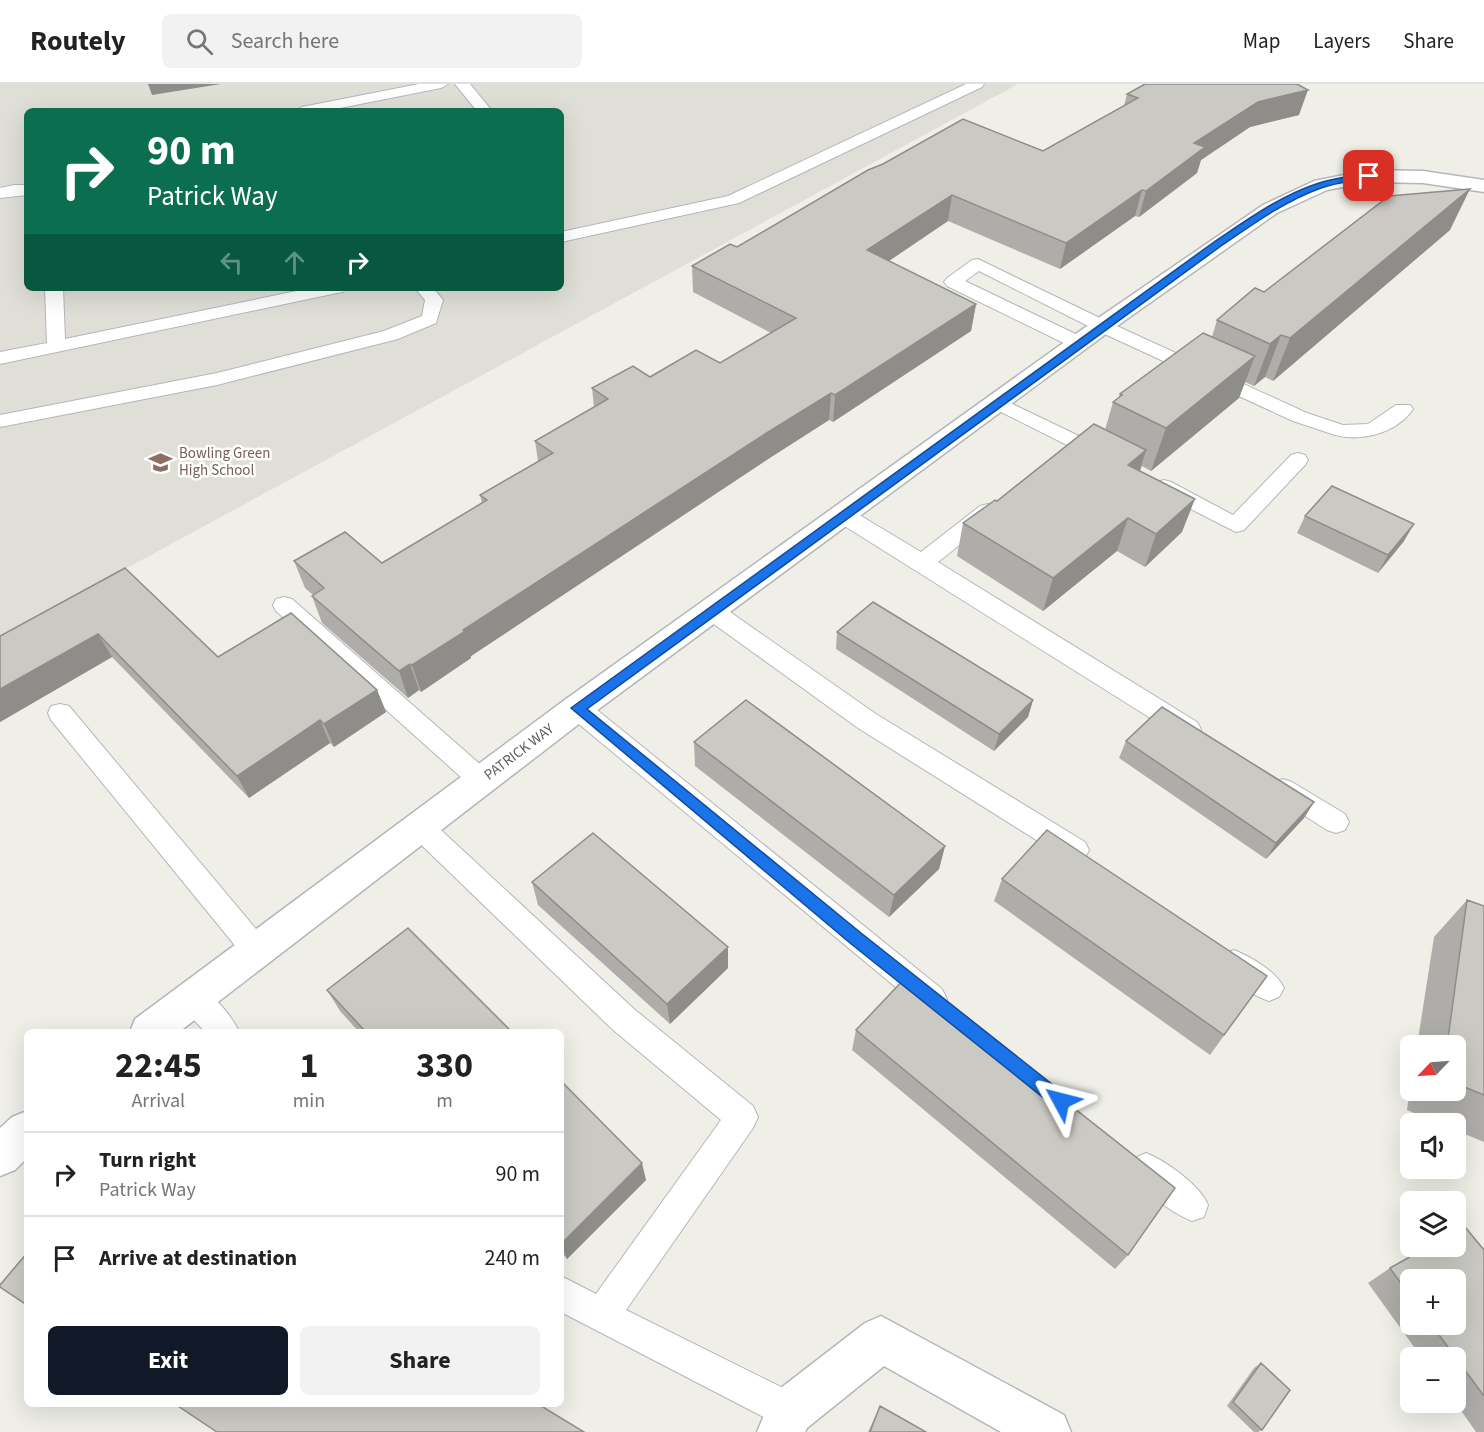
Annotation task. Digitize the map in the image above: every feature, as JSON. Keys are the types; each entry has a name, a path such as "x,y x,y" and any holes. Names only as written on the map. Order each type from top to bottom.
{"street":[{"name":"PATRICK WAY","path":"153,1029 577,708 1102,326 1270,209 1321,185 1369,176 1403,176 1484,186"},
{"path":"0,1155 24,1134"},
{"path":"785,1421 881,1339 1047,1432"}],"lane":[{"path":"317,108 441,84"},
{"path":"462,84 482,108"},
{"path":"568,236 733,201 977,84"},
{"path":"0,194 24,190"},
{"path":"1079,343 953,282 978,264 1102,326 1300,417 1342,431 1373,430 1404,409"},
{"path":"54,291 56,345"},
{"path":"0,358 322,291"},
{"path":"0,421 218,379 391,335 430,319 434,300 426,291"},
{"path":"998,403 1086,447 1058,456"},
{"path":"1146,478 1236,525 1298,459"},
{"path":"922,563 1004,499"},
{"path":"843,516 1205,740"},
{"path":"284,605 481,780"},
{"path":"712,611 867,721 1052,834 1099,867"},
{"path":"577,708 949,1012"},
{"path":"60,712 256,950"},
{"path":"1265,778 1336,822"},
{"path":"419,826 623,1019 742,1117 601,1316"},
{"path":"1212,948 1269,988"},
{"path":"193,998 221,1029"},
{"path":"1126,1153 1192,1205"},
{"path":"564,1295 785,1421"}],"shaded area":[{"name":"Bowling Green High School","path":"0,84 1018,84 0,637"}],"building":[{"path":"1145,84 1297,84 1308,90 1258,102 1194,143 1205,147 1146,191 1142,190 1066,243 952,195 867,250 976,304 835,395 831,393 765,434 412,665 399,671 312,596 324,588 294,561 345,532 382,563 487,500 480,495 553,453 535,441 608,399 592,388 633,366 650,377 696,350 720,363 796,318 692,266 730,244 737,247 868,170 883,164 963,119 1043,151 1138,98 1127,94"},
{"path":"1470,189 1290,338 1281,335 1270,344 1217,320 1255,288 1264,292 1389,196"},
{"path":"1203,333 1255,356 1166,428 1113,402 1122,395 1120,394"},
{"path":"1094,424 1146,450 1128,465 1195,499 1156,534 1128,518 1053,578 963,523 995,500 997,501"},
{"path":"1332,486 1414,524 1388,555 1305,516"},
{"path":"125,568 218,657 291,613 377,690 324,724 320,720 237,776 98,634 0,689 0,636"},
{"path":"873,602 1033,700 999,734 837,632"},
{"path":"746,700 945,846 894,895 694,742"},
{"path":"1162,707 1314,802 1276,843 1126,741"},
{"path":"1047,830 1267,976 1224,1035 1002,879"},
{"path":"593,833 728,947 667,1004 532,882"},
{"path":"1467,900 1484,906 1484,1095 1466,1088 1466,1035 1449,1035"},
{"path":"408,928 509,1029 363,1029 327,990"},
{"path":"907,976 1175,1188 1128,1255 856,1030"},
{"path":"564,1084 642,1163 564,1241"},
{"path":"1466,1228 1484,1250 1484,1396 1466,1372 1466,1347 1448,1347 1439,1335 1466,1335 1466,1269 1400,1269 1400,1282 1390,1268 1410,1257 1466,1257"},
{"path":"24,1257 24,1303 0,1285"},
{"path":"1261,1363 1290,1390 1262,1430 1233,1402"},
{"path":"880,1406 926,1432 870,1432"},
{"path":"180,1407 543,1407 584,1432 217,1432"}],"place":[{"name":"Bowling Green High School","path":"161,462"}],"route":[{"path":"1061,1101 855,938 577,708 1217,244 1270,209 1295,196 1321,185 1369,176"}]}
